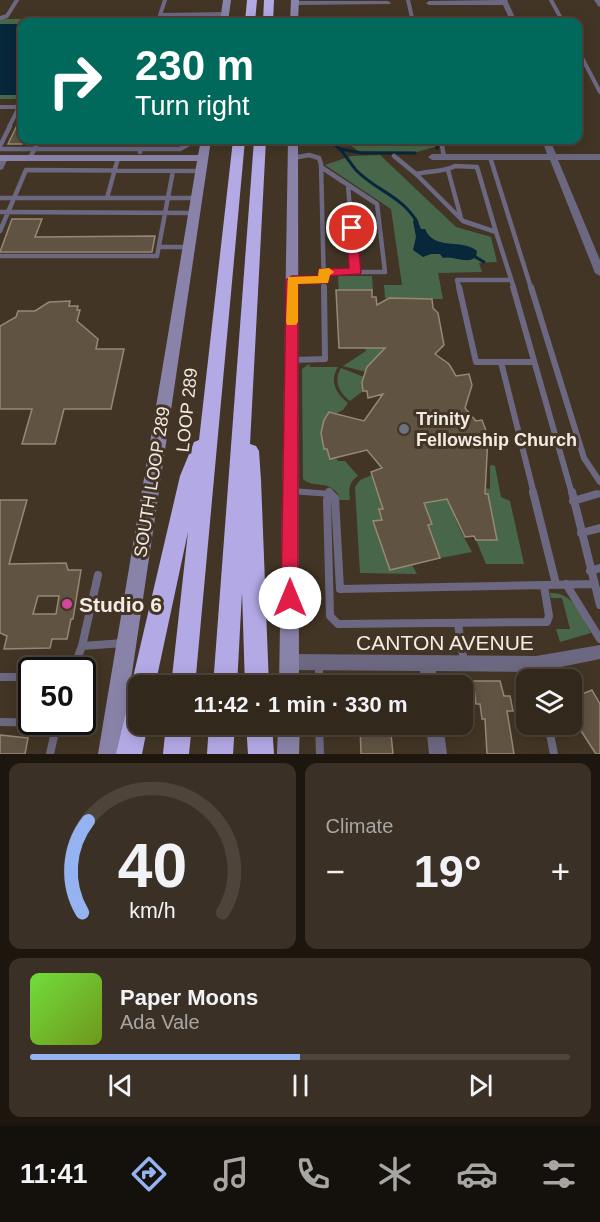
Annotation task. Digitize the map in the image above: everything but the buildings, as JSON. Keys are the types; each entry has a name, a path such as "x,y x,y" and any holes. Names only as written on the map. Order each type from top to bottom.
{"highway":[{"path":"248,0 249,18"},
{"path":"250,18 252,0"},
{"path":"268,18 269,0"},
{"name":"LOOP 289","path":"184,675 239,144"},
{"path":"226,675 260,144"},
{"path":"243,397 252,481 253,629 256,675"},
{"path":"145,675 190,476 209,426"},
{"path":"129,754 133,735"},
{"path":"176,754 178,735"},
{"path":"220,754 221,735"},
{"path":"260,735 261,754"}],"main road":[{"path":"224,18 227,0"},
{"path":"294,18 295,1"},
{"name":"SOUTH LOOP 289","path":"109,754 205,144"},
{"path":"289,675 293,144"},
{"path":"1,155 32,153 118,158 140,153 202,164"},
{"path":"288,754 289,735"}],"street":[{"path":"597,0 600,5"},
{"path":"295,1 388,3"},
{"path":"429,3 504,1 512,18"},
{"path":"547,144 600,273"},
{"path":"432,157 600,157"},
{"name":"CANTON AVENUE","path":"545,669 565,660 600,652"},
{"name":"CANTON AVENUE","path":"289,662 465,663 516,669"},
{"path":"427,663 429,675"},
{"path":"435,735 438,754"}],"lane":[{"path":"0,18 7,16 17,0"},
{"path":"165,0 160,15 208,18"},
{"path":"408,0 412,18"},
{"path":"551,0 561,18"},
{"path":"582,58 600,92"},
{"path":"0,107 18,106"},
{"path":"1,155 18,109"},
{"path":"37,144 32,153 140,153 180,149 189,144"},
{"path":"442,144 444,157"},
{"path":"292,360 325,359 321,167 319,158 314,156 303,155 293,158"},
{"path":"394,156 416,174 462,220 496,232"},
{"path":"474,157 511,280 600,605"},
{"path":"490,157 584,458 600,482"},
{"path":"107,198 118,158"},
{"path":"0,231 26,170 173,171 202,164"},
{"path":"416,174 431,170 448,170 455,166 477,166"},
{"path":"321,167 377,204 385,272 324,272"},
{"path":"448,170 462,220"},
{"path":"0,256 157,256 173,171"},
{"path":"348,185 355,272"},
{"path":"0,198 168,198 195,206"},
{"path":"0,212 166,213 195,206"},
{"path":"159,247 189,247"},
{"path":"292,280 324,280"},
{"path":"511,280 457,280 476,362 534,362"},
{"path":"501,362 556,584"},
{"path":"290,491 329,492 335,498 340,589 593,584"},
{"path":"329,492 327,500 330,616 338,624 547,622 549,616 544,586"},
{"path":"573,501 597,494"},
{"path":"581,533 600,528"},
{"path":"590,571 600,568"},
{"path":"78,657 98,575"},
{"path":"566,584 600,639"},
{"path":"458,624 465,663"},
{"path":"82,646 128,642"},
{"path":"319,662 319,675"},
{"path":"0,677 18,677"},
{"path":"0,722 18,722"},
{"path":"50,754 54,735"},
{"path":"319,735 320,754"},
{"path":"550,735 554,754"}],"green space":[{"path":"0,18 18,19 18,99 0,99"},
{"path":"349,144 437,144 438,146 417,152 358,151"},
{"path":"380,155 456,227 491,237 497,262 479,263 482,272 438,273 443,299 385,298 384,285 402,285 391,209 325,165 351,156"},
{"path":"338,276 372,276 373,291 339,293"},
{"path":"386,347 393,350 366,372 343,366 366,351 365,348"},
{"path":"309,364 310,367 338,367 334,377 335,387 348,403 343,410 335,414 324,449 327,449 330,459 345,461 358,476 350,486 350,500 339,500 334,489 303,479 302,369"},
{"path":"341,368 364,377 363,391 350,401 338,386 337,377"},
{"path":"490,466 495,466 501,497 510,501 524,564 486,564 476,540 497,540 488,494 484,493 485,488 490,489"},
{"path":"372,475 383,509 380,509 382,520 374,521 390,570 412,565 417,574 360,573 355,487 360,480"},
{"path":"447,499 472,552 440,558 428,525 431,524 424,503"},
{"path":"550,593 565,596 571,600 591,633 560,642 556,629 570,629 562,598 551,598"}],"water":[{"path":"0,24 18,24 18,95 0,95"},
{"path":"416,217 421,229 425,229 435,240 471,247 477,251 476,257 464,260 431,254 423,257 413,250 416,237 413,221"}],"waterway":[{"path":"333,144 364,177 404,205 417,222"},
{"path":"437,148 438,144"},
{"path":"341,149 361,153 415,153"},
{"path":"472,255 484,262"}],"slow traffic":[{"path":"292,322 292,280 324,280 324,272 329,272"}],"place":[{"name":"Trinity Fellowship Church","path":"404,429"},
{"name":"Studio 6","path":"67,604"}],"route":[{"path":"290,598 292,280 324,280 324,272 355,272 352,228"}]}
